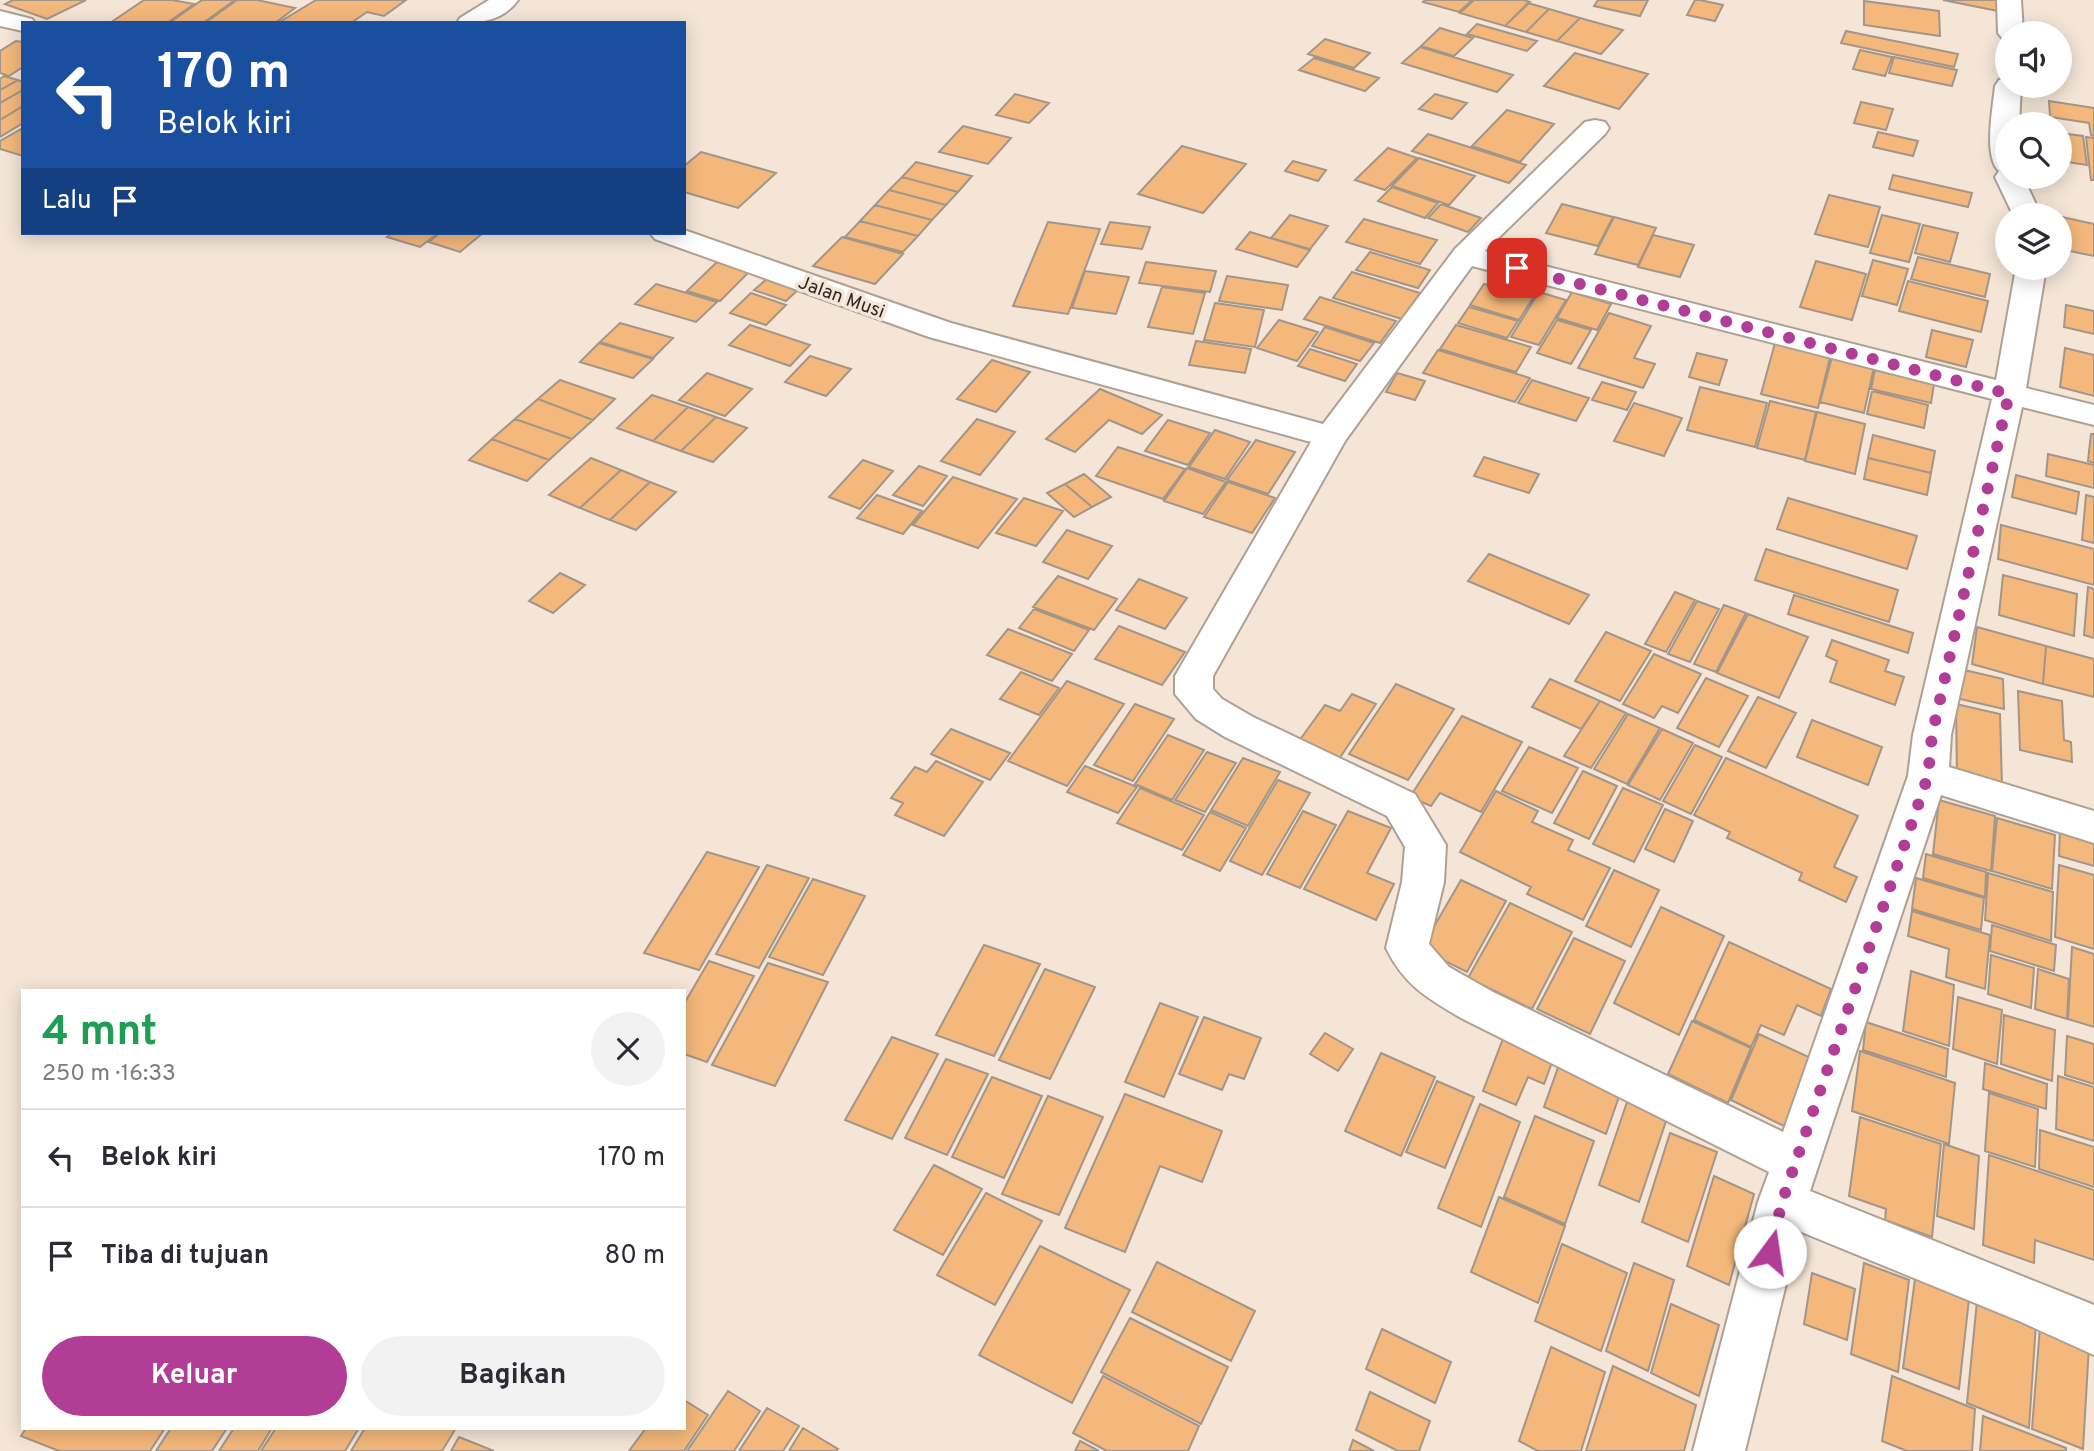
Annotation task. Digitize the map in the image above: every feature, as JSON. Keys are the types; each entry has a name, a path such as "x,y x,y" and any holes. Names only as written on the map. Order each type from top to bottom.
{"street":[{"path":"472,21 506,0"},
{"path":"2009,0 2010,21"},
{"path":"0,18 21,23"},
{"path":"1595,128 1465,255 1331,438 1194,676 1194,694 1209,709 1239,727 1401,805 1426,845 1423,882 1407,948 1434,980 1789,1182 2094,1330"},
{"name":"Jalan Musi","path":"671,235 940,330 1331,438"},
{"path":"1465,255 2094,415"},
{"path":"1719,1451 1789,1182 1928,776 1932,735 2009,394 2029,280"},
{"path":"1928,776 2094,827"}],"building":[{"path":"13,0 86,0 47,19 5,4"},
{"path":"144,0 172,0 194,4 170,21 113,21"},
{"path":"202,0 235,0 206,21 172,21"},
{"path":"237,0 257,0 295,8 278,21 208,21"},
{"path":"316,0 406,0 384,16 367,12 354,21 281,21"},
{"path":"1472,0 1459,12 1423,2"},
{"path":"1474,0 1530,2 1505,26 1460,13"},
{"path":"1598,0 1648,0 1640,16 1594,6"},
{"path":"1695,0 1723,5 1715,21 1687,15"},
{"path":"1943,0 2001,0 1998,11"},
{"path":"1864,1 1939,11 1940,36 1864,25"},
{"path":"1528,3 1549,9 1526,32 1505,26"},
{"path":"1549,9 1580,18 1557,41 1526,32"},
{"path":"1580,18 1623,30 1601,54 1557,41"},
{"path":"1477,24 1537,41 1527,51 1467,34"},
{"path":"1440,28 1473,38 1454,56 1421,46"},
{"path":"1846,31 1958,54 1954,67 1841,43"},
{"path":"1325,39 1370,53 1354,68 1308,54"},
{"path":"16,41 21,42 21,68 9,76 0,73 0,51"},
{"path":"1420,47 1513,75 1497,92 1402,63"},
{"path":"1860,50 1892,57 1885,76 1853,69"},
{"path":"1575,53 1648,74 1619,109 1544,86"},
{"path":"1894,57 1957,70 1952,86 1889,73"},
{"path":"1314,58 1379,78 1365,91 1299,70"},
{"path":"4,76 18,80 0,90 0,79"},
{"path":"18,80 21,81 21,91 0,103 0,90"},
{"path":"21,91 21,107 0,120 0,103"},
{"path":"1015,94 1049,103 1029,123 996,115"},
{"path":"1435,94 1467,103 1452,119 1419,109"},
{"path":"2049,101 2094,108 2094,136 2091,135 2089,123 2072,120 2072,112 2050,112"},
{"path":"1861,102 1893,109 1886,130 1854,123"},
{"path":"21,107 21,124 0,137 0,120"},
{"path":"1507,110 1554,124 1520,162 1472,146"},
{"path":"963,126 1011,138 988,164 939,152"},
{"path":"21,129 21,155 0,149 0,141"},
{"path":"1878,132 1918,141 1913,156 1873,147"},
{"path":"1428,134 1526,165 1509,183 1412,151"},
{"path":"2072,135 2083,136 2087,165 2072,163"},
{"path":"2086,137 2094,138 2094,180 2091,180"},
{"path":"1182,146 1246,164 1203,213 1138,194"},
{"path":"1388,148 1417,158 1385,190 1355,180"},
{"path":"701,152 776,173 738,208 686,193 686,164"},
{"path":"1419,158 1475,176 1449,205 1392,186"},
{"path":"1293,161 1326,170 1318,181 1285,171"},
{"path":"916,162 972,176 958,192 902,177"},
{"path":"1893,175 1972,193 1968,207 1889,189"},
{"path":"902,177 958,192 946,205 889,190"},
{"path":"1392,187 1438,203 1425,218 1378,201"},
{"path":"889,190 946,205 932,220 875,205"},
{"path":"1829,195 1880,207 1868,247 1815,234"},
{"path":"1441,204 1481,218 1468,232 1428,218"},
{"path":"1562,204 1613,217 1598,246 1546,233"},
{"path":"875,205 932,220 918,236 860,221"},
{"path":"1290,215 1328,226 1310,249 1271,238"},
{"path":"1882,215 1920,224 1909,262 1870,253"},
{"path":"1614,217 1656,228 1638,265 1595,254"},
{"path":"1364,219 1437,240 1420,264 1346,242"},
{"path":"2072,219 2094,224 2094,256 2072,251"},
{"path":"860,221 918,236 903,252 845,237"},
{"path":"1048,222 1100,229 1068,314 1013,306"},
{"path":"1110,222 1150,227 1142,249 1101,244"},
{"path":"1923,225 1958,233 1950,262 1915,253"},
{"path":"1250,232 1310,250 1297,267 1236,249"},
{"path":"390,235 435,235 420,247 387,237"},
{"path":"438,235 481,235 460,252 429,242"},
{"path":"1653,235 1694,245 1680,277 1638,267"},
{"path":"842,237 903,254 875,284 813,266"},
{"path":"1370,252 1430,270 1418,288 1356,270"},
{"path":"1918,257 1990,274 1985,297 1911,279"},
{"path":"1873,260 1908,269 1897,305 1862,296"},
{"path":"1816,261 1866,274 1852,320 1800,307"},
{"path":"717,262 749,272 720,301 687,291"},
{"path":"1146,262 1216,271 1210,292 1139,283"},
{"path":"1085,271 1129,277 1116,314 1072,308"},
{"path":"1352,272 1420,293 1402,319 1333,298"},
{"path":"1503,273 1541,285 1519,320 1470,305 1484,284 1494,287"},
{"path":"1227,276 1288,285 1282,310 1219,301"},
{"path":"769,277 801,287 786,301 754,290"},
{"path":"1908,281 1988,301 1981,332 1899,311"},
{"path":"656,284 717,302 696,322 635,304"},
{"path":"1162,287 1205,293 1193,334 1148,327"},
{"path":"1539,292 1566,300 1539,345 1511,337"},
{"path":"1572,292 1611,304 1597,330 1557,318"},
{"path":"751,293 786,305 766,325 730,313"},
{"path":"1320,297 1396,321 1380,343 1304,319"},
{"path":"1215,303 1264,310 1255,347 1204,340"},
{"path":"2066,305 2094,311 2094,334 2064,327"},
{"path":"1469,307 1518,321 1507,338 1458,323"},
{"path":"1609,313 1651,326 1634,358 1655,364 1643,388 1578,368"},
{"path":"1279,320 1318,332 1297,361 1257,348"},
{"path":"1557,320 1591,330 1571,364 1537,353"},
{"path":"620,323 673,338 653,358 600,342"},
{"path":"750,325 810,345 790,366 729,345"},
{"path":"1456,325 1531,347 1516,372 1440,349"},
{"path":"1325,327 1374,343 1360,361 1312,346"},
{"path":"1932,330 1973,340 1966,367 1926,357"},
{"path":"1196,341 1251,349 1245,373 1189,365"},
{"path":"599,343 653,359 633,378 580,362"},
{"path":"1775,343 1830,357 1818,408 1761,394"},
{"path":"2065,348 2094,355 2094,396 2060,387"},
{"path":"1310,349 1357,364 1345,381 1298,366"},
{"path":"1438,350 1530,378 1515,402 1423,373"},
{"path":"1697,353 1727,360 1719,385 1689,377"},
{"path":"810,356 851,369 826,396 785,382"},
{"path":"1832,357 1874,367 1864,413 1820,402"},
{"path":"992,360 1030,372 996,412 957,399"},
{"path":"1875,370 1934,384 1931,403 1871,389"},
{"path":"707,373 752,389 725,416 679,400"},
{"path":"1397,373 1425,381 1415,400 1386,392"},
{"path":"560,380 615,399 593,420 538,399"},
{"path":"1532,380 1589,398 1576,421 1518,403"},
{"path":"1602,382 1636,392 1627,410 1592,400"},
{"path":"1700,387 1767,403 1755,447 1687,430"},
{"path":"1100,389 1162,415 1142,434 1109,420 1075,452 1046,439"},
{"path":"1872,391 1928,405 1924,428 1867,414"},
{"path":"652,395 688,407 653,441 617,428"},
{"path":"538,399 593,420 572,439 515,419"},
{"path":"1770,401 1816,412 1805,460 1757,448"},
{"path":"1634,403 1682,418 1664,456 1614,441"},
{"path":"688,407 716,417 681,451 653,441"},
{"path":"1817,412 1865,424 1855,474 1805,461"},
{"path":"716,417 747,428 713,462 681,451"},
{"path":"515,419 572,439 549,460 492,439"},
{"path":"977,419 1015,432 980,475 941,461"},
{"path":"1168,420 1210,433 1188,465 1145,451"},
{"path":"1215,430 1250,442 1225,479 1189,467"},
{"path":"2091,434 2094,434 2094,463 2088,461"},
{"path":"1873,435 1935,451 1931,473 1868,458"},
{"path":"492,439 549,460 527,481 469,460"},
{"path":"1256,440 1295,452 1268,494 1227,480"},
{"path":"1118,447 1185,469 1163,499 1096,476"},
{"path":"2048,454 2094,465 2094,488 2046,476"},
{"path":"1484,457 1539,474 1529,493 1474,476"},
{"path":"591,458 621,470 580,508 549,495"},
{"path":"1868,458 1931,473 1927,495 1864,479"},
{"path":"863,460 893,471 860,509 829,497"},
{"path":"919,466 947,476 923,506 893,495"},
{"path":"1187,468 1226,482 1203,514 1164,501"},
{"path":"621,470 650,482 610,520 580,508"},
{"path":"1084,474 1111,497 1092,507 1065,484"},
{"path":"2016,475 2079,492 2076,514 2012,497"},
{"path":"953,477 1017,499 978,548 913,525"},
{"path":"650,482 676,492 636,530 610,520"},
{"path":"1228,482 1275,498 1252,533 1204,517"},
{"path":"1065,484 1092,507 1074,517 1047,493"},
{"path":"877,495 922,511 903,534 857,518"},
{"path":"2086,495 2094,497 2094,543 2082,540"},
{"path":"1024,498 1063,511 1036,546 996,533"},
{"path":"1788,498 1917,536 1907,569 1777,529"},
{"path":"2001,525 2094,549 2094,585 1998,559"},
{"path":"1067,530 1112,546 1088,579 1043,562"},
{"path":"1766,549 1898,590 1889,622 1755,580"},
{"path":"1489,554 1589,595 1569,624 1468,581"},
{"path":"560,573 585,585 553,613 529,601"},
{"path":"2003,575 2077,594 2074,636 1999,615"},
{"path":"1058,576 1117,599 1094,630 1033,607"},
{"path":"1139,579 1187,598 1165,629 1116,610"},
{"path":"2088,587 2094,589 2094,638 2084,635"},
{"path":"1675,592 1695,600 1666,652 1645,644"},
{"path":"1794,595 1913,633 1908,653 1788,614"},
{"path":"1697,601 1719,609 1690,662 1668,654"},
{"path":"1724,605 1746,613 1716,672 1694,664"},
{"path":"1034,609 1089,630 1074,651 1019,628"},
{"path":"1748,614 1808,637 1779,698 1717,673"},
{"path":"1119,626 1185,652 1162,685 1095,659"},
{"path":"1977,627 2046,646 2043,684 1972,664"},
{"path":"1008,629 1072,654 1052,681 987,655"},
{"path":"1606,632 1651,651 1620,701 1575,681"},
{"path":"1832,640 1889,660 1885,671 1904,677 1895,705 1830,682 1837,661 1826,656"},
{"path":"2046,646 2094,659 2094,697 2043,684"},
{"path":"1654,654 1701,674 1678,713 1662,706 1654,718 1623,704"},
{"path":"1960,669 2003,679 2004,709 1960,699"},
{"path":"1021,672 1059,688 1039,715 1000,699"},
{"path":"1706,678 1748,696 1719,747 1677,728"},
{"path":"1550,679 1600,701 1581,729 1532,707"},
{"path":"1067,681 1124,704 1067,786 1008,761"},
{"path":"1396,684 1454,709 1408,780 1349,754"},
{"path":"2018,691 2062,701 2064,740 2071,742 2072,762 2020,750"},
{"path":"1352,694 1376,704 1339,759 1299,741 1325,705 1340,711"},
{"path":"1758,697 1796,713 1766,768 1728,751"},
{"path":"1600,701 1626,713 1591,768 1564,756"},
{"path":"1135,704 1174,719 1133,781 1094,765"},
{"path":"1956,704 2000,714 2002,787 1957,777"},
{"path":"1628,714 1660,728 1627,784 1594,769"},
{"path":"1462,716 1522,742 1481,812 1440,793 1431,806 1410,797"},
{"path":"1812,720 1882,747 1868,785 1797,757"},
{"path":"951,729 1010,753 990,780 931,754"},
{"path":"1662,729 1693,743 1660,800 1628,785"},
{"path":"1168,735 1204,750 1172,800 1135,784"},
{"path":"1695,745 1722,757 1691,814 1663,801"},
{"path":"1529,747 1578,768 1552,813 1502,791"},
{"path":"1207,752 1236,763 1205,812 1175,800"},
{"path":"1243,758 1280,772 1248,826 1211,810"},
{"path":"1726,758 1858,816 1834,867 1857,877 1846,902 1799,880 1802,873 1727,838 1730,832 1694,815"},
{"path":"936,761 983,782 944,836 895,815 903,803 891,798 915,767 927,772"},
{"path":"1085,766 1137,787 1118,813 1067,792"},
{"path":"1583,771 1617,786 1589,839 1554,823"},
{"path":"1278,780 1310,793 1262,875 1230,861"},
{"path":"1140,788 1204,815 1182,850 1117,823"},
{"path":"1623,788 1663,805 1634,862 1593,844"},
{"path":"1496,791 1538,811 1532,822 1573,840 1568,850 1610,868 1583,920 1527,894 1531,887 1460,852"},
{"path":"1939,800 1995,816 1991,871 1933,854"},
{"path":"1665,809 1693,821 1674,862 1645,849"},
{"path":"1303,811 1336,825 1300,888 1267,874"},
{"path":"1348,811 1391,828 1367,873 1394,884 1376,920 1304,889"},
{"path":"1210,812 1246,828 1220,871 1183,855"},
{"path":"1997,818 2055,835 2052,889 1992,871"},
{"path":"2060,828 2094,838 2094,866 2059,856"},
{"path":"707,852 759,867 699,970 644,953"},
{"path":"1926,854 1986,872 1985,897 1923,878"},
{"path":"767,865 809,878 759,968 716,954"},
{"path":"2059,865 2094,875 2094,949 2055,937"},
{"path":"1614,870 1659,890 1631,947 1586,926"},
{"path":"1988,873 2053,892 2051,941 1985,920"},
{"path":"1916,878 1984,898 1981,930 1912,909"},
{"path":"813,879 865,896 823,975 769,957"},
{"path":"1461,880 1506,901 1467,972 1421,949"},
{"path":"1510,903 1572,932 1532,1009 1468,978"},
{"path":"1661,907 1724,936 1679,1035 1614,1003"},
{"path":"1912,911 1990,935 1985,989 1946,977 1949,949 1908,936"},
{"path":"1992,925 2056,945 2054,971 1990,951"},
{"path":"1574,938 1625,961 1590,1034 1537,1009"},
{"path":"1729,942 1831,989 1821,1016 1797,1005 1784,1035 1761,1025 1751,1047 1694,1020"},
{"path":"984,945 1040,964 994,1056 936,1035"},
{"path":"2072,947 2094,954 2094,1027 2068,1019"},
{"path":"1991,955 2034,968 2031,1008 1988,994"},
{"path":"709,961 754,976 707,1062 686,1055 686,1001"},
{"path":"768,963 828,982 775,1086 712,1065"},
{"path":"1045,969 1095,987 1050,1079 999,1060"},
{"path":"2038,969 2069,979 2067,1019 2035,1009"},
{"path":"1911,971 1954,985 1949,1046 1903,1031"},
{"path":"1958,997 2002,1010 1997,1064 1953,1049"},
{"path":"1160,1003 1198,1017 1164,1097 1125,1082"},
{"path":"2004,1015 2055,1030 2052,1081 2001,1064"},
{"path":"1204,1017 1261,1038 1244,1079 1229,1074 1222,1090 1179,1074"},
{"path":"1692,1021 1751,1048 1728,1103 1668,1074"},
{"path":"1866,1022 1948,1049 1946,1077 1863,1050"},
{"path":"1325,1033 1353,1049 1338,1071 1310,1054"},
{"path":"1759,1034 1815,1060 1788,1128 1731,1100"},
{"path":"1504,1036 1554,1057 1544,1084 1528,1077 1516,1105 1483,1091"},
{"path":"2067,1036 2094,1044 2094,1084 2065,1075"},
{"path":"892,1037 938,1054 892,1139 845,1120"},
{"path":"1860,1051 1955,1083 1949,1144 1852,1111"},
{"path":"1381,1053 1435,1077 1401,1156 1345,1131"},
{"path":"946,1059 988,1074 947,1155 905,1138"},
{"path":"1560,1062 1622,1088 1606,1134 1544,1107"},
{"path":"1985,1063 2047,1084 2046,1109 1983,1089"},
{"path":"2058,1076 2094,1087 2094,1141 2056,1129"},
{"path":"992,1077 1042,1096 1004,1178 952,1157"},
{"path":"1437,1081 1474,1097 1445,1168 1406,1152"},
{"path":"1989,1093 2038,1109 2035,1167 1985,1151"},
{"path":"1125,1094 1222,1131 1202,1182 1160,1166 1125,1252 1065,1228"},
{"path":"1048,1096 1103,1117 1059,1215 1002,1194"},
{"path":"1628,1099 1668,1115 1639,1202 1599,1185"},
{"path":"1480,1104 1520,1122 1481,1227 1438,1208"},
{"path":"1535,1116 1594,1141 1565,1224 1504,1197"},
{"path":"1860,1117 1941,1144 1932,1237 1885,1220 1886,1209 1849,1196"},
{"path":"2040,1130 2094,1147 2094,1187 2039,1169"},
{"path":"1670,1133 1717,1152 1688,1242 1642,1222"},
{"path":"1944,1144 1979,1156 1974,1229 1937,1216"},
{"path":"1989,1155 2094,1190 2094,1260 2035,1240 2034,1263 1983,1245"},
{"path":"934,1165 982,1189 943,1255 894,1230"},
{"path":"1714,1176 1754,1194 1729,1285 1687,1266"},
{"path":"986,1193 1042,1221 995,1305 937,1275"},
{"path":"1499,1197 1565,1226 1538,1303 1471,1272"},
{"path":"1562,1244 1627,1273 1601,1351 1535,1321"},
{"path":"1040,1246 1130,1290 1072,1403 979,1355"},
{"path":"1157,1262 1255,1311 1231,1361 1132,1312"},
{"path":"1634,1263 1674,1280 1648,1371 1606,1351"},
{"path":"1864,1263 1909,1280 1898,1372 1851,1354"},
{"path":"1812,1273 1855,1289 1847,1340 1804,1324"},
{"path":"1915,1279 1969,1299 1959,1389 1903,1368"},
{"path":"1977,1301 2036,1323 2029,1428 1967,1403"},
{"path":"1671,1304 1719,1325 1699,1396 1651,1373"},
{"path":"1130,1318 1228,1367 1201,1424 1101,1372"},
{"path":"2040,1327 2089,1346 2083,1449 2032,1429"},
{"path":"1382,1329 1451,1362 1435,1403 1366,1369"},
{"path":"1551,1347 1605,1372 1581,1451 1538,1451 1519,1441"},
{"path":"1613,1366 1696,1405 1684,1451 1586,1451"},
{"path":"1103,1376 1199,1426 1188,1451 1107,1451 1073,1433"},
{"path":"1892,1376 1975,1409 1972,1451 1907,1451 1882,1441"},
{"path":"728,1391 760,1411 734,1451 687,1451"},
{"path":"1370,1392 1430,1421 1419,1451 1398,1451 1356,1430"},
{"path":"686,1401 708,1415 684,1451 629,1451 645,1430 686,1430"},
{"path":"767,1408 799,1426 783,1451 739,1451"},
{"path":"1983,1416 2066,1448 2066,1451 1980,1451"},
{"path":"803,1428 838,1449 789,1451"},
{"path":"25,1430 164,1430 150,1451 59,1451 21,1436"},
{"path":"170,1430 226,1430 212,1451 156,1451"},
{"path":"233,1430 271,1430 258,1451 219,1451"},
{"path":"275,1430 358,1430 345,1451 261,1451"},
{"path":"364,1430 455,1430 442,1451 351,1451"},
{"path":"459,1437 494,1451 451,1451"},
{"path":"1353,1440 1374,1451 1349,1451"},
{"path":"1080,1441 1099,1451 1075,1451"}],"route":[{"path":"1517,268 2009,394 1932,735 1928,776 1782,1202 1770,1252"}]}
